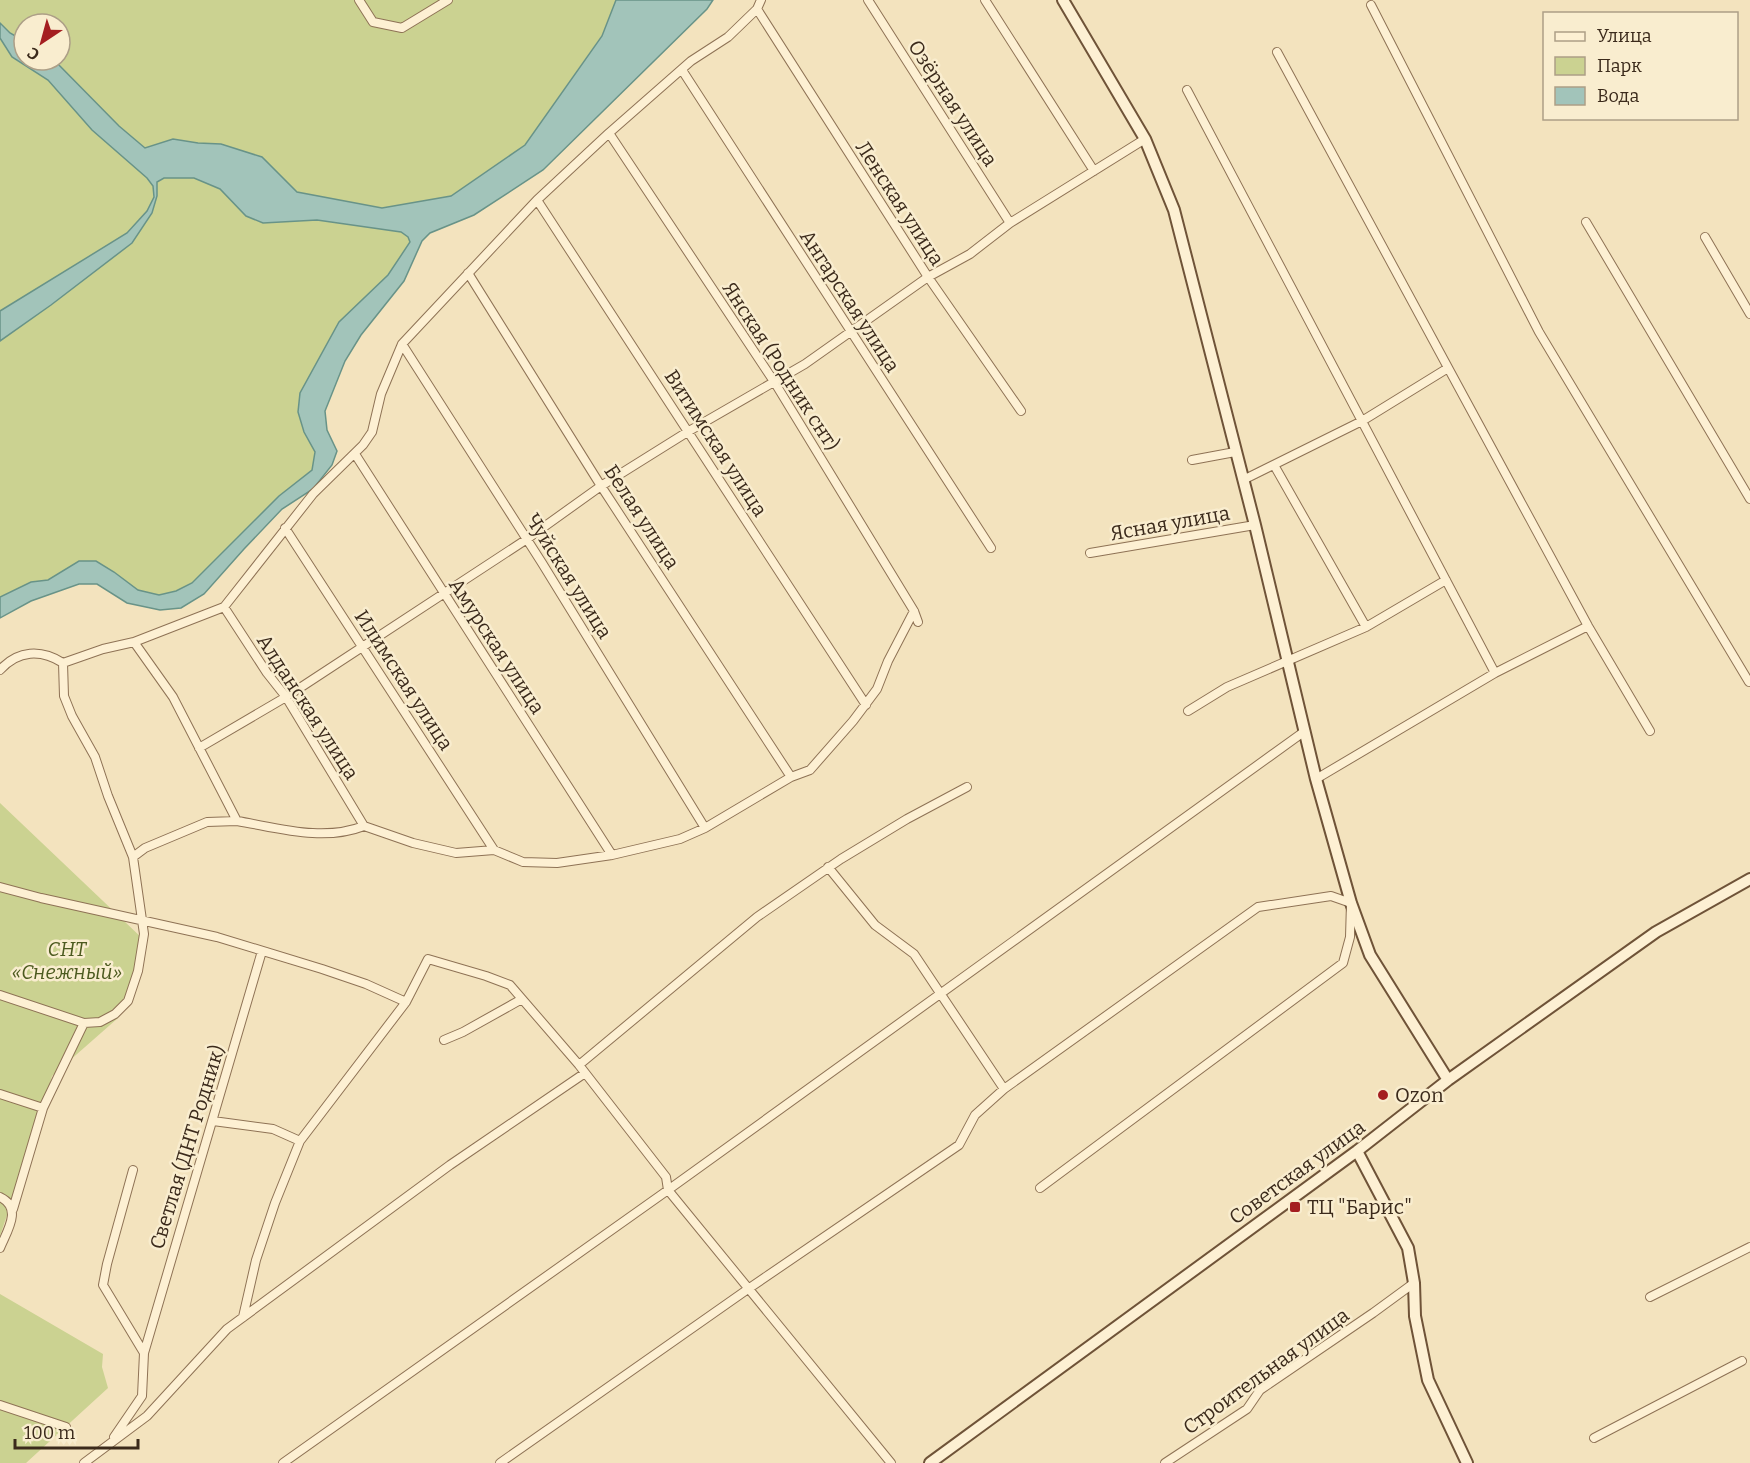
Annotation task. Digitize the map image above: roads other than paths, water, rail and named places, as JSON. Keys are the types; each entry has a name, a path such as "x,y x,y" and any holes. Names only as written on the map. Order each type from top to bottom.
{"main road":[{"path":"1063,0 1145,139 1174,210 1255,525 1316,779 1352,903 1370,955 1448,1080"},
{"name":"Советская улица","path":"930,1463 1357,1150 1448,1080 1656,932 1750,879"},
{"path":"1357,1150 1408,1248 1414,1283 1415,1316 1428,1380 1467,1463"}],"street":[{"path":"359,0 373,22 402,28 436,3 448,0"},
{"path":"0,670 6,663 27,654 39,652 63,663 134,642 224,607 313,494 355,454 372,432 381,394 402,344 537,200 691,61 728,37 757,9 761,0"},
{"name":"Озёрная улица","path":"868,0 1010,223"},
{"path":"986,0 1094,171"},
{"path":"1371,5 1539,332 1749,682"},
{"name":"Ленская улица","path":"757,9 928,277 1021,411"},
{"path":"1277,52 1588,626 1650,731"},
{"name":"Ангарская улица","path":"682,70 991,548"},
{"path":"1187,90 1495,674"},
{"name":"Янская (Родник снт)","path":"609,133 775,383 918,621"},
{"path":"199,748 286,697 527,539 601,486 689,431 775,383 928,277 970,254 1010,223 1145,139"},
{"name":"Витимская улица","path":"537,200 866,705"},
{"path":"1586,222 1750,499"},
{"path":"1705,237 1750,314"},
{"name":"Белая улица","path":"468,273 601,486 791,777"},
{"name":"Чуйская улица","path":"402,344 527,539 705,828"},
{"path":"1243,480 1362,421 1448,368"},
{"path":"1192,460 1235,452"},
{"name":"Амурская улица","path":"355,454 612,855"},
{"path":"1274,465 1366,627"},
{"name":"Ясная улица","path":"1090,553 1255,525"},
{"name":"Илимская улица","path":"285,528 494,850"},
{"path":"1188,711 1227,687 1366,627 1446,580"},
{"name":"Алданская улица","path":"224,607 267,673 286,697 364,826"},
{"path":"133,857 145,848 207,822 237,821 315,835 348,832 364,826 413,843 456,853 494,850 523,862 557,863 612,855 680,839 705,828 791,777 810,770 877,689 888,661 914,611"},
{"path":"1316,779 1495,674 1588,626"},
{"path":"134,642 173,697 237,821"},
{"path":"0,995 84,1023 100,1022 116,1014 128,1001 138,970 144,934 133,857 95,757 72,716 64,696 63,663"},
{"path":"283,1463 668,1190 1305,731"},
{"path":"579,1065 756,917 828,867 907,819 967,787"},
{"path":"828,867 875,925 914,954 1004,1089"},
{"path":"0,887 217,937 355,980 406,1002"},
{"path":"500,1463 958,1145 975,1114 1004,1089 1258,908 1331,896 1352,903 1350,937 1343,963 1040,1188"},
{"name":"Светлая (ДНТ Родник)","path":"112,1441 142,1396 144,1353 262,951"},
{"path":"243,1317 256,1260 275,1203 300,1141 406,1002 428,959 510,985 579,1065 666,1177 668,1190 891,1463"},
{"path":"444,1040 464,1032 522,999"},
{"path":"0,1248 12,1216 43,1108 84,1023"},
{"path":"84,1463 147,1416 226,1329 450,1165 585,1073"},
{"path":"0,1094 43,1108"},
{"path":"213,1121 273,1129 300,1141"},
{"path":"133,1170 106,1264 103,1285 144,1353"},
{"path":"0,1197 13,1209"},
{"path":"1650,1297 1750,1247"},
{"name":"Строительная улица","path":"1169,1462 1247,1409 1260,1390 1373,1314 1414,1283"},
{"path":"1594,1438 1742,1361"},
{"path":"0,1405 66,1426"}],"water":[{"path":"616,0 713,0 707,9 543,170 474,215 430,233 422,241 404,281 361,335 345,361 325,411 327,430 337,451 332,465 313,489 282,509 204,594 181,608 160,610 127,603 97,584 79,584 31,601 0,618 0,597 31,582 48,580 79,561 96,561 138,590 159,595 176,591 192,583 279,496 312,470 315,452 304,432 298,412 300,393 339,322 388,275 410,242 408,237 401,232 317,220 263,223 246,216 220,189 194,178 164,178 157,182 157,196 152,213 132,243 0,341 0,311 127,233 147,211 154,197 153,186 147,178 92,130 48,80 35,72 66,72 119,126 145,148 173,139 221,144 262,157 297,192 382,208 451,196 525,145 602,36"},
{"path":"0,23 12,34 12,57 0,38"}],"place":[{"name":"Ozon","path":"1383,1095"},
{"name":"ТЦ \"Барис\"","path":"1295,1207"}],"park label":[{"name":"СНТ «Снежный»","path":"67,960"}]}
